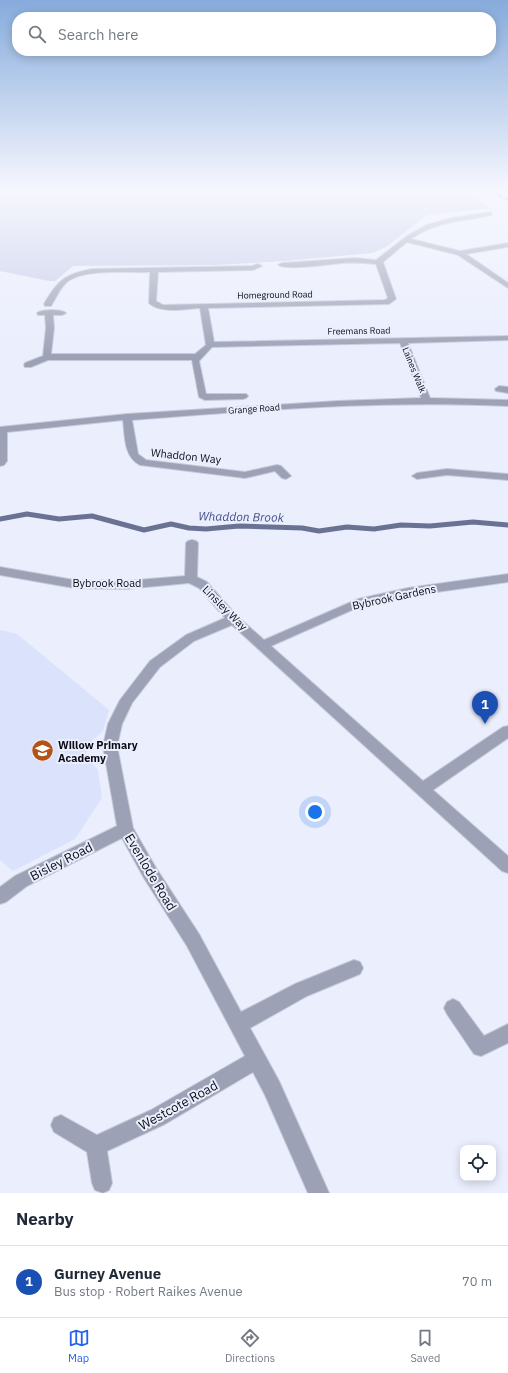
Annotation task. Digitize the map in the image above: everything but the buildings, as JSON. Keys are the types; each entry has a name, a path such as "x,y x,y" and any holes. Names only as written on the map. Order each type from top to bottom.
{"street":[{"path":"282,265 296,267 354,259 379,262 398,247"},
{"path":"434,247 460,253 508,286"},
{"path":"460,253 498,247"},
{"name":"Homeground Road","path":"154,270 152,301 156,305 168,308 390,301 392,299 379,262"},
{"path":"48,304 67,277 79,273 92,271 253,268 258,266"},
{"path":"28,365 47,357 196,357 210,345 204,306"},
{"path":"47,357 50,328 45,313 62,313"},
{"name":"Freemans Road","path":"210,345 508,338"},
{"name":"Laines Walk","path":"402,341 426,400"},
{"path":"196,357 195,361 197,375 203,396 243,396"},
{"name":"Grange Road","path":"1,430 127,417 339,403 426,400 508,403"},
{"name":"Whaddon Way","path":"127,417 133,454 138,460 144,463 245,475 277,468"},
{"path":"0,463 2,461 1,430"},
{"path":"279,457 277,468 286,476"},
{"path":"417,476 447,472 508,476"},
{"name":"Linsley Way","path":"192,543 191,580 203,584 233,619 424,788 508,866"},
{"name":"Bybrook Road","path":"0,571 74,584 125,584 191,580"},
{"name":"Bybrook Gardens","path":"263,645 358,603 408,592 508,578"},
{"name":"Evenlode Road","path":"233,619 190,638 155,664 127,700 115,724 110,746 125,829 150,873 193,940 257,1059 272,1088 318,1193"},
{"path":"424,788 508,731"},
{"name":"Bisley Road","path":"0,896 28,878 125,829"},
{"path":"238,1024 301,990 354,968"},
{"path":"452,1008 481,1047 508,1033"},
{"name":"Westcote Road","path":"96,1146 126,1134 214,1086 257,1059"},
{"path":"61,1124 96,1146 102,1183"}],"shaded area":[{"path":"0,247 386,247 372,253 285,261 217,265 73,266 55,281 0,271"},
{"name":"Willow Primary Academy","path":"0,630 17,634 109,710 103,731 87,745 86,757 98,770 102,798 75,839 13,871 0,860"}],"waterway":[{"name":"Whaddon Brook","path":"0,519 27,514 59,519 92,516 144,530 171,524 189,528 206,529 239,526 302,528 319,531 347,527 374,529 401,525 430,526 473,522 508,525"}],"place":[{"name":"Gurney Avenue","path":"485,724"},
{"name":"Willow Primary Academy","path":"43,751"}]}
